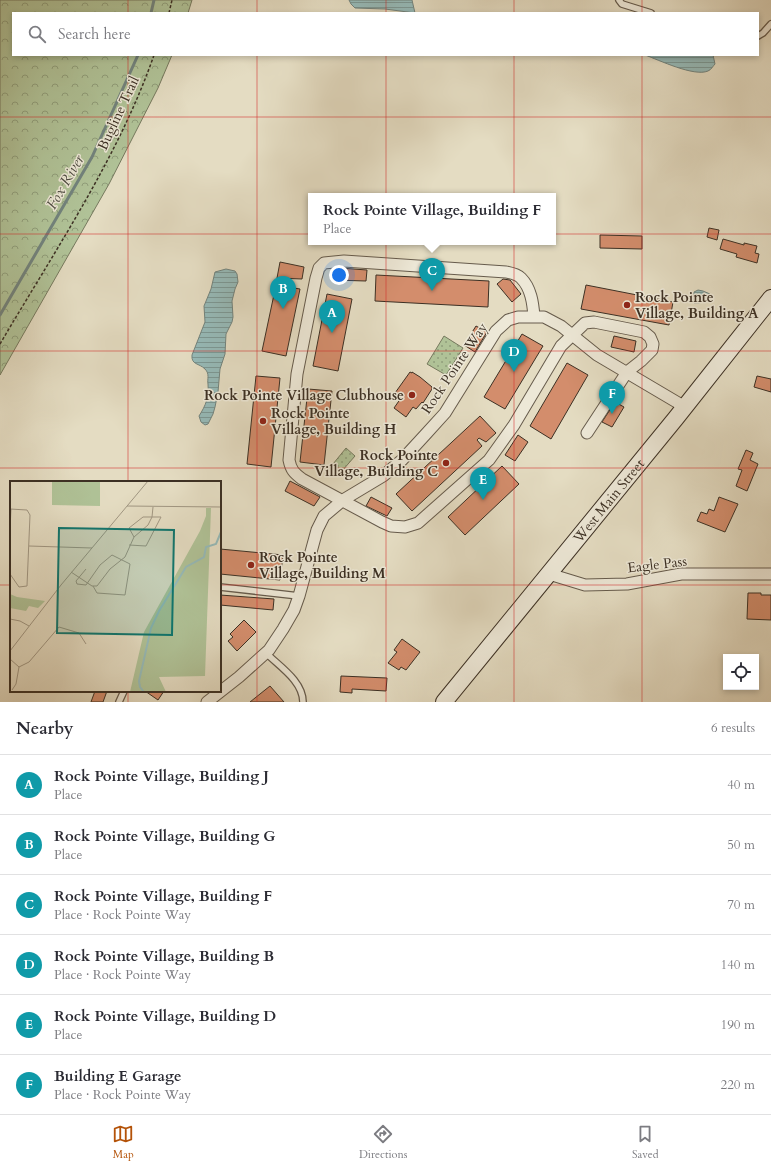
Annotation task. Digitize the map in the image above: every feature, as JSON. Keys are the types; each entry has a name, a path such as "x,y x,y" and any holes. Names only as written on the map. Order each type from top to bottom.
{"main road":[{"name":"West Main Street","path":"444,702 685,407 771,298"}],"street":[{"path":"534,317 533,302 529,290 521,277 506,272 344,261 324,263 319,268 316,278 297,374 289,460 292,470 295,474 391,526 405,527 418,523 489,460 514,425 561,346 585,323 594,322 644,332 650,337 653,344 652,350 627,372 587,433"},
{"name":"Rock Pointe Way","path":"221,691 270,650 284,629 294,610 299,596 320,522 324,516 343,500 383,476 402,460 445,413 496,331 508,320 518,317 544,317 561,326 597,355 685,407"},
{"name":"Eagle Pass","path":"549,574 585,585 627,584 681,574 771,574"},
{"name":"Rock Pointe Way","path":"207,702 220,692"}],"lane":[{"path":"619,0 622,4 648,12"},
{"path":"761,35 771,24"},
{"path":"221,587 299,596"},
{"path":"266,653 293,679 300,688 303,695 303,702"},
{"path":"119,702 124,692"}],"path":[{"path":"168,12 172,0"},
{"name":"Bugline Trail","path":"0,344 78,214 116,143 133,108 154,56"}],"green space":[{"path":"0,0 192,0 188,12 12,12 12,56 172,56 158,88 109,184 0,375"},
{"path":"444,336 463,348 446,375 427,364"},
{"path":"346,448 355,456 342,471 333,464"}],"water":[{"path":"349,0 412,0 415,12 355,8"},
{"path":"648,56 713,56 715,64 708,71 702,72 694,72"},
{"path":"226,269 235,271 238,282 232,301 233,317 226,334 225,354 220,369 215,407 208,424 205,425 201,422 199,416 207,397 208,375 207,371 203,367 193,361 192,355 205,322 204,306 211,289 215,272"},
{"path":"698,290 710,294 709,299 699,303 694,303 694,292"}],"building":[{"path":"709,228 719,230 717,240 707,237"},
{"path":"600,235 642,236 642,249 600,248"},
{"path":"723,239 744,245 744,243 757,246 755,253 759,254 757,263 736,257 737,254 720,249"},
{"path":"280,262 304,267 302,279 277,278"},
{"path":"340,268 367,270 366,281 332,280 332,269"},
{"path":"376,275 489,281 488,307 375,301"},
{"path":"503,279 510,280 521,294 512,302 497,284"},
{"path":"276,285 300,289 286,356 262,351"},
{"name":"Rock Pointe Village, Building A","path":"586,285 673,302 669,325 581,309"},
{"path":"327,294 352,299 338,371 313,366"},
{"path":"476,326 487,332 475,352 464,345"},
{"path":"522,334 543,346 505,409 484,397"},
{"path":"614,336 636,341 634,352 611,347"},
{"path":"567,363 588,375 551,439 530,426"},
{"name":"Rock Pointe Village Clubhouse","path":"410,372 420,377 432,387 432,389 423,403 422,402 416,409 413,407 406,417 394,408 401,398 395,393"},
{"name":"Rock Pointe Village, Building H","path":"256,376 280,378 271,467 247,464"},
{"path":"757,376 771,379 771,392 754,387"},
{"path":"308,389 332,391 324,465 300,462"},
{"path":"615,402 624,407 612,427 602,422"},
{"name":"Rock Pointe Village, Building C","path":"480,416 496,433 486,442 479,438 477,440 482,446 412,511 396,494"},
{"path":"518,435 528,442 515,461 505,455"},
{"path":"746,450 753,453 750,460 758,464 747,491 736,486 742,470 738,469"},
{"path":"502,466 519,484 465,535 448,517"},
{"path":"290,481 320,497 314,506 285,491"},
{"path":"371,497 392,508 387,516 366,506"},
{"path":"719,497 738,504 725,532 697,521 701,512 707,514 709,509 714,511"},
{"name":"Rock Pointe Village, Building M","path":"221,549 283,555 280,580 221,574"},
{"path":"748,593 771,595 771,620 747,619"},
{"path":"221,595 274,599 273,610 221,605"},
{"path":"244,620 256,632 237,651 228,641 233,637 230,634"},
{"path":"402,639 420,652 406,670 401,667 399,670 388,663 397,652 394,650"},
{"path":"341,676 387,678 386,691 352,689 352,693 340,692"},
{"path":"270,686 284,702 250,702"},
{"path":"95,692 107,692 103,702 91,702"},
{"path":"146,692 163,692 158,700"}],"waterway":[{"name":"Fox River","path":"151,12 154,0"},
{"name":"Fox River","path":"0,315 92,157 138,56"}],"place":[{"name":"Rock Pointe Village, Building F","path":"432,291"},
{"name":"Rock Pointe Village, Building A","path":"627,305"},
{"name":"Rock Pointe Village, Building G","path":"283,309"},
{"name":"Rock Pointe Village, Building J","path":"332,333"},
{"name":"Rock Pointe Village, Building B","path":"514,372"},
{"name":"Rock Pointe Village Clubhouse","path":"412,395"},
{"name":"Building E Garage","path":"612,414"},
{"name":"Rock Pointe Village, Building H","path":"263,421"},
{"name":"Rock Pointe Village, Building C","path":"446,463"},
{"name":"Rock Pointe Village, Building D","path":"483,500"},
{"name":"Rock Pointe Village, Building M","path":"251,565"}]}
